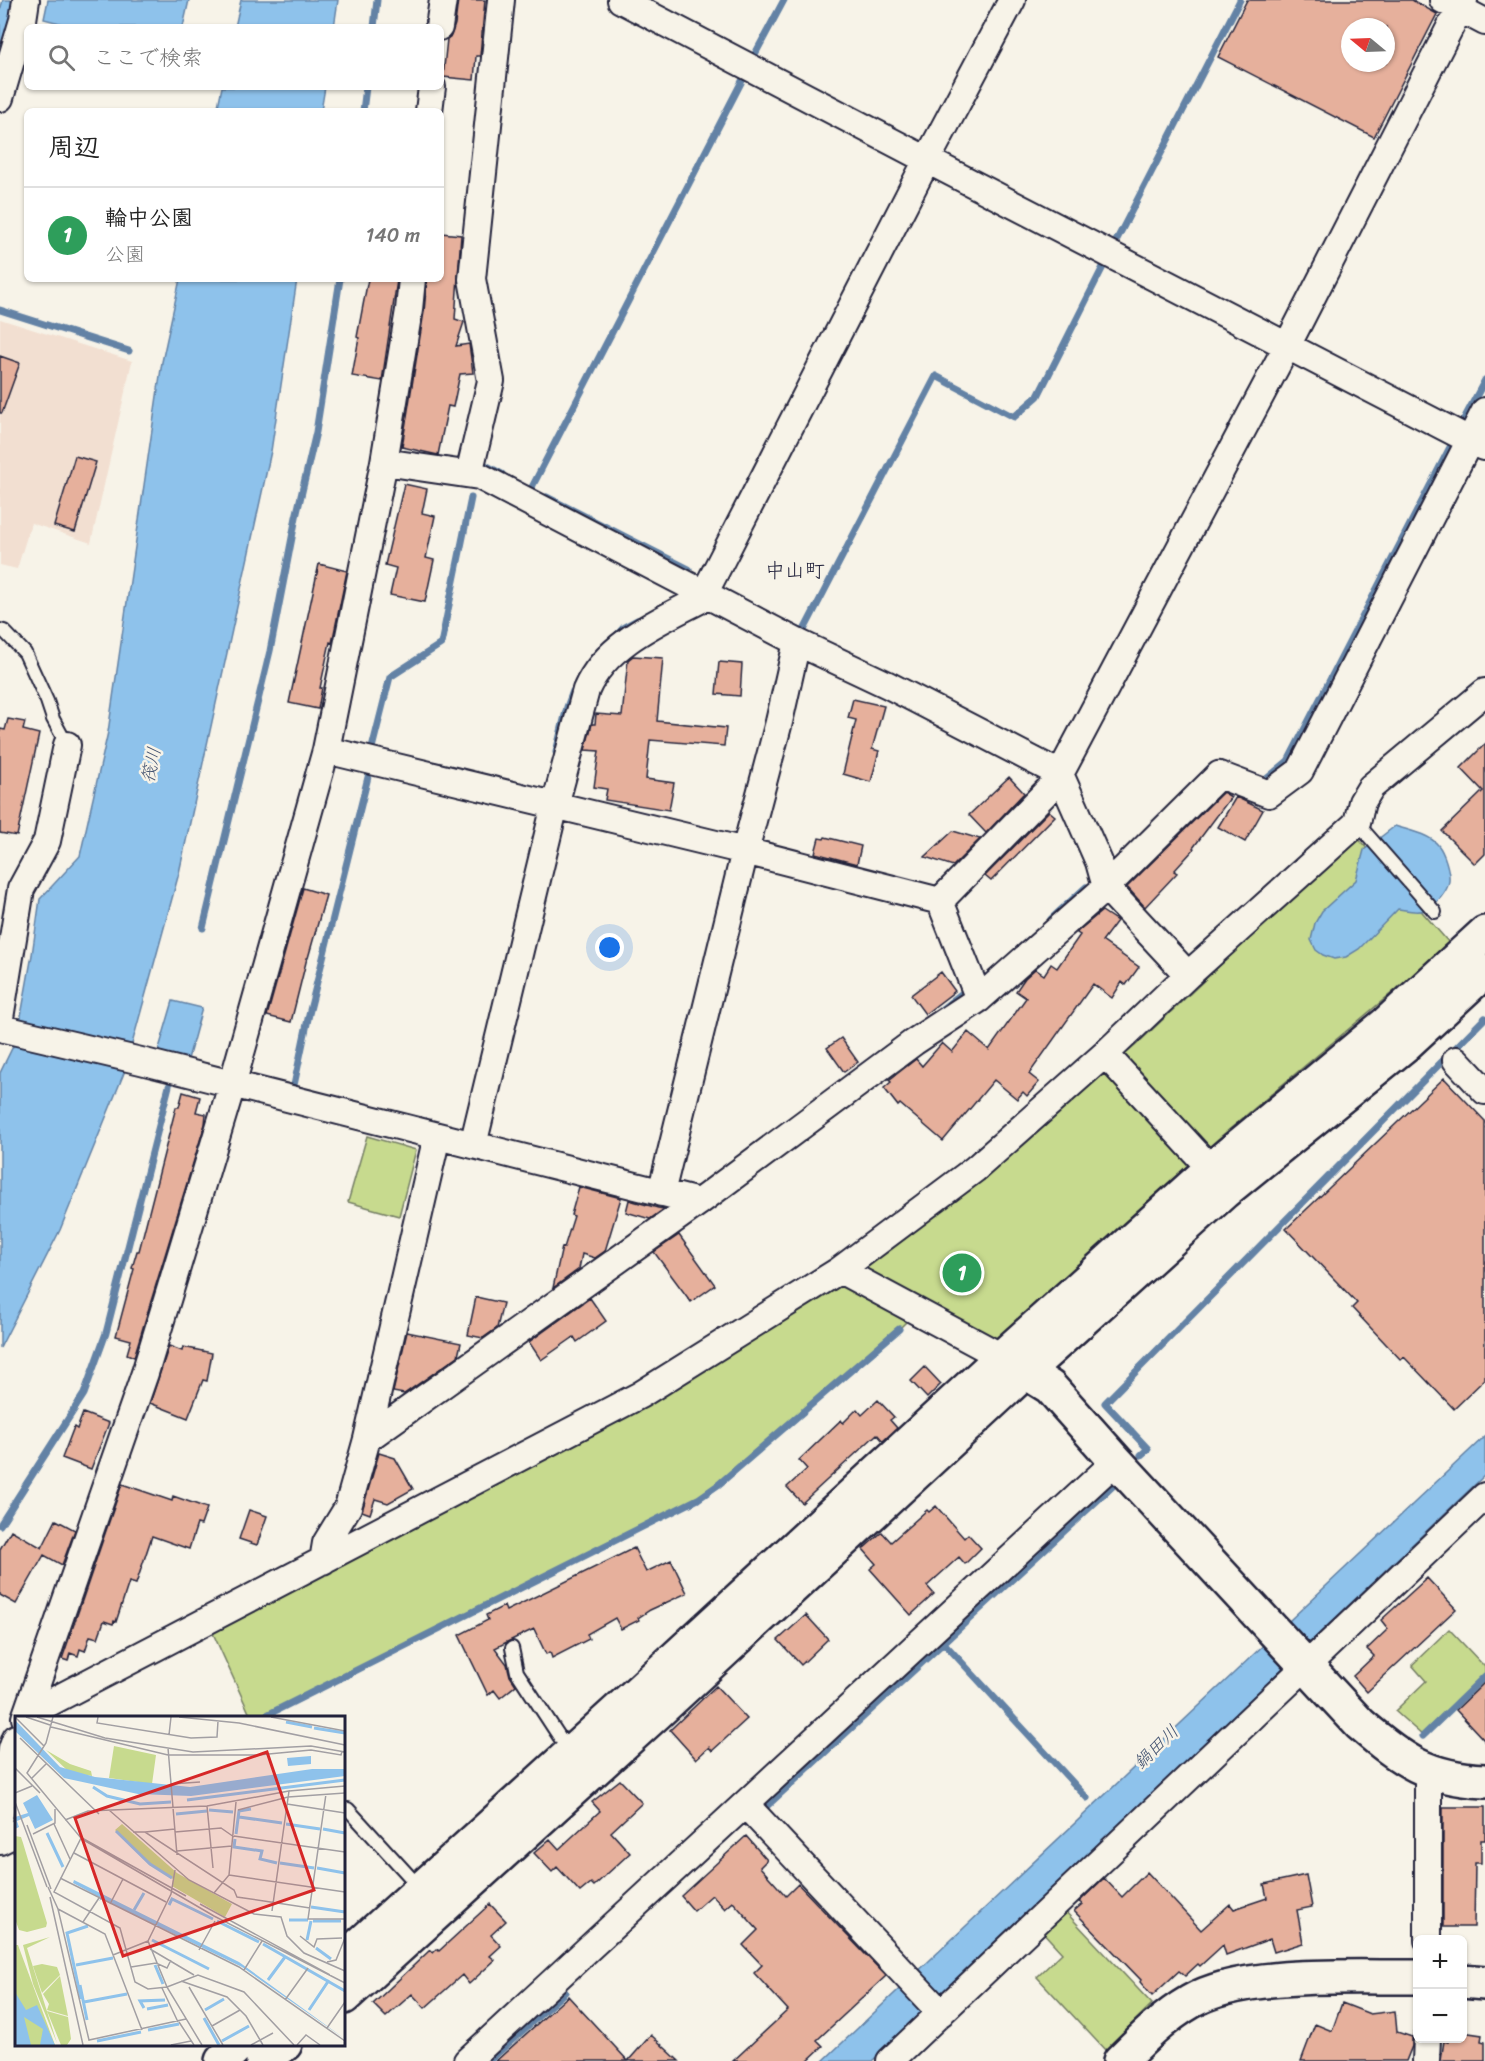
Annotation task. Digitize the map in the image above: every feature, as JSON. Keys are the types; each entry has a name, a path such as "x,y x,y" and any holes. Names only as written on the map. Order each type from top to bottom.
{"street":[{"path":"1,94 27,0"},
{"path":"439,24 443,0"},
{"path":"469,474 491,381 472,279 501,0"},
{"path":"621,0 1478,444"},
{"path":"473,1145 555,806 586,690 592,676 621,645 707,593 1011,0"},
{"path":"940,901 1060,775 1287,346 1455,3 1485,22"},
{"path":"429,108 432,90"},
{"path":"25,1716 145,1373 232,1085 326,750 384,462 412,282"},
{"path":"367,1439 699,1202 914,1042 979,999 1106,887 1219,775 1269,794 1300,771 1478,444 1485,411"},
{"path":"384,462 479,476 797,642 888,685 1060,775 1099,862 1106,887 1188,975"},
{"path":"661,1193 797,642"},
{"path":"36,1716 640,1395 840,1270 975,1169 1105,1054 1188,975 1363,829 1362,802 1371,787 1485,692"},
{"path":"68,745 47,841 21,889 4,1025 232,1085 699,1202"},
{"path":"326,750 745,851 940,901"},
{"path":"940,901 979,999"},
{"path":"345,1996 665,1706 1211,1169 1387,1023 1485,933"},
{"path":"345,1958 571,1754 1014,1364 1405,1045 1485,971"},
{"path":"1105,1054 1211,1169"},
{"path":"1456,1060 1485,1091"},
{"path":"323,1562 326,1543 348,1506 367,1439 437,1136"},
{"path":"840,1270 1014,1364 1050,1387 1360,1724 1383,1744 1428,1772 1485,1781"},
{"path":"467,2061 1116,1461"},
{"path":"890,2061 938,2010 1485,1496"},
{"path":"0,1814 15,1742"},
{"path":"1428,1772 1428,1935"},
{"path":"745,1804 938,2010"},
{"path":"0,1841 15,1834"},
{"path":"1120,2061 1168,2017 1190,2002 1219,1990 1240,1984 1285,1980 1413,1977"},
{"path":"1467,1981 1485,1983"},
{"path":"1426,2061 1427,2043"},
{"path":"222,2061 238,2046"},
{"path":"263,2061 282,2046"}],"lane":[{"path":"0,630 25,653 53,719 68,745"},
{"path":"1363,829 1435,912"},
{"path":"512,1648 517,1672 571,1754"},
{"path":"348,1809 421,1890"}],"shaded area":[{"path":"0,319 132,361 91,543 31,523 17,569 0,565"}],"green space":[{"path":"1356,836 1450,944 1219,1138 979,1356 913,1315 718,1485 698,1499 263,1716 251,1716 212,1631 644,1401 980,1178 1135,1046"},
{"path":"367,1136 416,1150 399,1216 348,1202"},
{"path":"1449,1629 1485,1667 1485,1676 1423,1736 1395,1711 1426,1681 1412,1665"},
{"path":"1062,1908 1152,2004 1105,2050 1037,1977 1062,1953 1040,1929"}],"water":[{"path":"3,0 18,0 0,56 0,10"},
{"path":"48,0 189,0 184,24 63,24 44,19"},
{"path":"241,0 338,0 334,24 236,24"},
{"path":"221,90 324,90 322,108 218,108"},
{"name":"筏川","path":"179,282 297,282 271,451 179,873 124,1073 60,1230 0,1348 0,1073 17,1038 40,899 80,856 108,732 162,362"},
{"path":"1395,826 1424,835 1438,845 1449,872 1449,881 1444,894 1426,910 1398,909 1359,949 1346,957 1334,959 1323,955 1316,950 1311,940 1315,923 1322,911 1356,880 1364,850"},
{"path":"173,1001 202,1008 188,1059 158,1052"},
{"name":"鍋田川","path":"1485,1436 1485,1475 872,2061 823,2061"}],"building":[{"path":"458,0 485,0 480,56 476,56 474,80 444,77 447,39 451,36"},
{"path":"1247,0 1412,0 1437,14 1374,137 1218,57"},
{"path":"444,233 461,235 455,319 464,322 456,346 469,344 473,373 460,374 453,407 448,406 438,455 402,447 427,282 444,282"},
{"path":"367,282 397,282 382,381 352,376 359,338 357,337"},
{"path":"0,356 20,363 2,413 0,413"},
{"path":"75,456 96,462 75,532 54,526"},
{"path":"404,484 427,489 422,513 435,516 426,558 434,560 425,602 390,595 396,568 385,565"},
{"path":"319,564 347,571 320,688 322,688 318,709 289,703"},
{"path":"633,656 663,658 657,721 726,728 724,746 650,740 646,779 674,783 669,810 605,800 607,789 594,787 599,751 585,750 592,724 595,724 596,714 622,716 628,660"},
{"path":"719,662 742,664 740,696 716,694"},
{"path":"853,699 884,706 872,749 879,751 871,782 843,774 856,720 848,718"},
{"path":"8,719 25,722 23,730 39,734 17,836 0,833 0,729 5,730"},
{"path":"1485,744 1485,854 1475,864 1442,831 1483,791 1461,768"},
{"path":"1009,777 1024,793 986,833 969,815"},
{"path":"1223,792 1231,797 1194,849 1174,871 1177,873 1145,907 1127,887"},
{"path":"1236,797 1263,810 1245,842 1218,827"},
{"path":"1049,811 1055,816 991,881 985,876"},
{"path":"953,831 980,839 953,866 925,857"},
{"path":"825,837 861,846 857,864 815,853 819,838 824,839"},
{"path":"303,888 326,895 291,1022 267,1016"},
{"path":"1102,911 1117,921 1102,941 1139,967 1126,985 1122,982 1112,998 1093,984 1029,1074 1039,1082 1027,1096 1023,1092 1017,1099 994,1080 943,1141 900,1104 898,1106 884,1088 891,1082 889,1080 916,1059 922,1066 942,1043 952,1052 968,1032 989,1050 1026,998 1016,991 1025,978 1035,969 1044,975 1051,964 1057,968 1080,935 1078,931"},
{"path":"941,972 955,991 925,1014 911,995"},
{"path":"841,1038 858,1062 844,1072 827,1048"},
{"path":"1444,1078 1485,1121 1485,1379 1454,1409 1404,1357 1401,1360 1352,1308 1357,1303 1286,1229"},
{"path":"183,1092 200,1097 196,1112 206,1114 205,1124 134,1357 127,1354 131,1340 116,1336 176,1107 179,1107"},
{"path":"579,1187 621,1198 605,1251 595,1258 582,1254 579,1269 553,1288 562,1247 564,1248 574,1216 571,1215"},
{"path":"629,1200 664,1209 650,1219 626,1212"},
{"path":"679,1235 715,1285 691,1302 654,1252"},
{"path":"476,1297 503,1303 497,1328 483,1338 468,1335"},
{"path":"590,1298 606,1321 577,1342 574,1337 541,1360 529,1342"},
{"path":"407,1332 461,1343 458,1356 404,1394 393,1392"},
{"path":"169,1346 182,1351 183,1347 212,1353 207,1381 203,1380 188,1418 150,1403"},
{"path":"925,1367 941,1384 927,1398 911,1381"},
{"path":"878,1400 894,1417 890,1420 897,1428 883,1441 877,1434 802,1503 787,1487 807,1469 799,1460 841,1420 843,1423 857,1409 862,1415"},
{"path":"83,1413 109,1423 91,1469 62,1458 74,1427 77,1429"},
{"path":"379,1453 395,1458 413,1489 388,1503 375,1499 370,1514 362,1511"},
{"path":"122,1484 172,1501 173,1496 207,1508 201,1525 197,1524 189,1549 152,1536 136,1584 129,1582 116,1622 114,1621 113,1624 104,1621 98,1638 90,1636 85,1651 80,1649 78,1656 70,1653 68,1661 62,1659"},
{"path":"936,1506 964,1538 968,1534 981,1548 965,1564 959,1557 927,1586 934,1594 911,1615 870,1569 876,1564 863,1549 882,1532 891,1542 927,1510 929,1512"},
{"path":"249,1510 267,1516 257,1545 239,1539"},
{"path":"56,1520 75,1530 62,1565 44,1555 16,1604 0,1595 0,1549 11,1530 42,1548"},
{"path":"634,1548 646,1572 671,1560 687,1593 650,1610 638,1618 639,1620 621,1629 615,1618 587,1634 589,1639 552,1658 550,1652 546,1654 534,1629 495,1648 507,1664 510,1676 516,1685 500,1698 494,1690 488,1695 459,1635 488,1620 486,1615 504,1606 506,1611"},
{"path":"1427,1578 1456,1609 1367,1692 1353,1676 1374,1656 1367,1649 1388,1629 1381,1620"},
{"path":"806,1615 828,1639 801,1665 778,1640"},
{"path":"1485,1682 1485,1741 1456,1710"},
{"path":"716,1686 747,1719 712,1751 709,1747 696,1759 670,1730"},
{"path":"620,1780 642,1803 611,1832 630,1853 594,1886 591,1883 580,1892 557,1867 552,1872 534,1853 550,1839 559,1849 600,1811 592,1802"},
{"path":"1443,1807 1485,1807 1485,1840 1481,1840 1481,1863 1475,1863 1474,1927 1443,1927"},
{"path":"746,1836 767,1860 760,1867 786,1896 798,1884 886,1976 817,2040 823,2046 807,2061 733,2061 788,2010 754,1973 762,1965 743,1945 758,1930 733,1902 725,1909 712,1895 694,1911 681,1896"},
{"path":"1147,1872 1201,1930 1230,1904 1234,1909 1267,1898 1264,1884 1306,1875 1312,1907 1297,1910 1303,1943 1274,1952 1270,1939 1226,1955 1223,1945 1185,1976 1179,1971 1152,1996 1140,1982 1141,1980 1074,1911 1082,1904 1079,1902 1104,1878 1122,1897"},
{"path":"490,1904 506,1921 491,1935 501,1946 490,1956 495,1960 469,1984 462,1975 425,2008 412,1994 386,2017 373,2004 430,1950 433,1953 437,1949 439,1951"},
{"path":"568,1996 628,2061 496,2061"},
{"path":"1342,2003 1370,2014 1395,2011 1397,2032 1412,2037 1412,2046 1406,2061 1301,2061 1315,2024 1332,2031"},
{"path":"1467,2033 1482,2035 1481,2041 1485,2042 1485,2061 1441,2061 1444,2043 1467,2043"},
{"path":"651,2035 679,2061 628,2061"}],"waterway":[{"path":"374,24 377,0"},
{"path":"754,56 784,0"},
{"path":"1114,245 1240,0"},
{"path":"531,489 743,79"},
{"path":"363,108 366,90"},
{"path":"796,629 803,632 936,376 1014,417 1038,396 1106,261"},
{"path":"203,928 270,651 296,517 316,432 340,282"},
{"path":"0,310 129,351"},
{"path":"1463,421 1485,380"},
{"path":"1258,778 1264,781 1288,761 1450,447"},
{"path":"483,458 482,463 502,474"},
{"path":"547,497 689,569"},
{"path":"371,752 390,677 441,644 471,498"},
{"path":"617,635 624,627 637,620"},
{"path":"556,752 573,691"},
{"path":"293,1090 309,1014 370,769"},
{"path":"1051,919 1086,887"},
{"path":"942,1009 961,994"},
{"path":"1141,1455 1148,1449 1105,1403 1485,1018"},
{"path":"0,1525 84,1394 106,1333 169,1086"},
{"path":"265,1716 698,1499 718,1485 899,1329"},
{"path":"767,1806 1113,1486"},
{"path":"944,1643 1087,1798"},
{"path":"1423,1736 1485,1676"},
{"path":"489,2061 565,1992"}],"place":[{"name":"輪中公園","path":"962,1273"}],"district":[{"name":"中山町","path":"795,570"}]}
